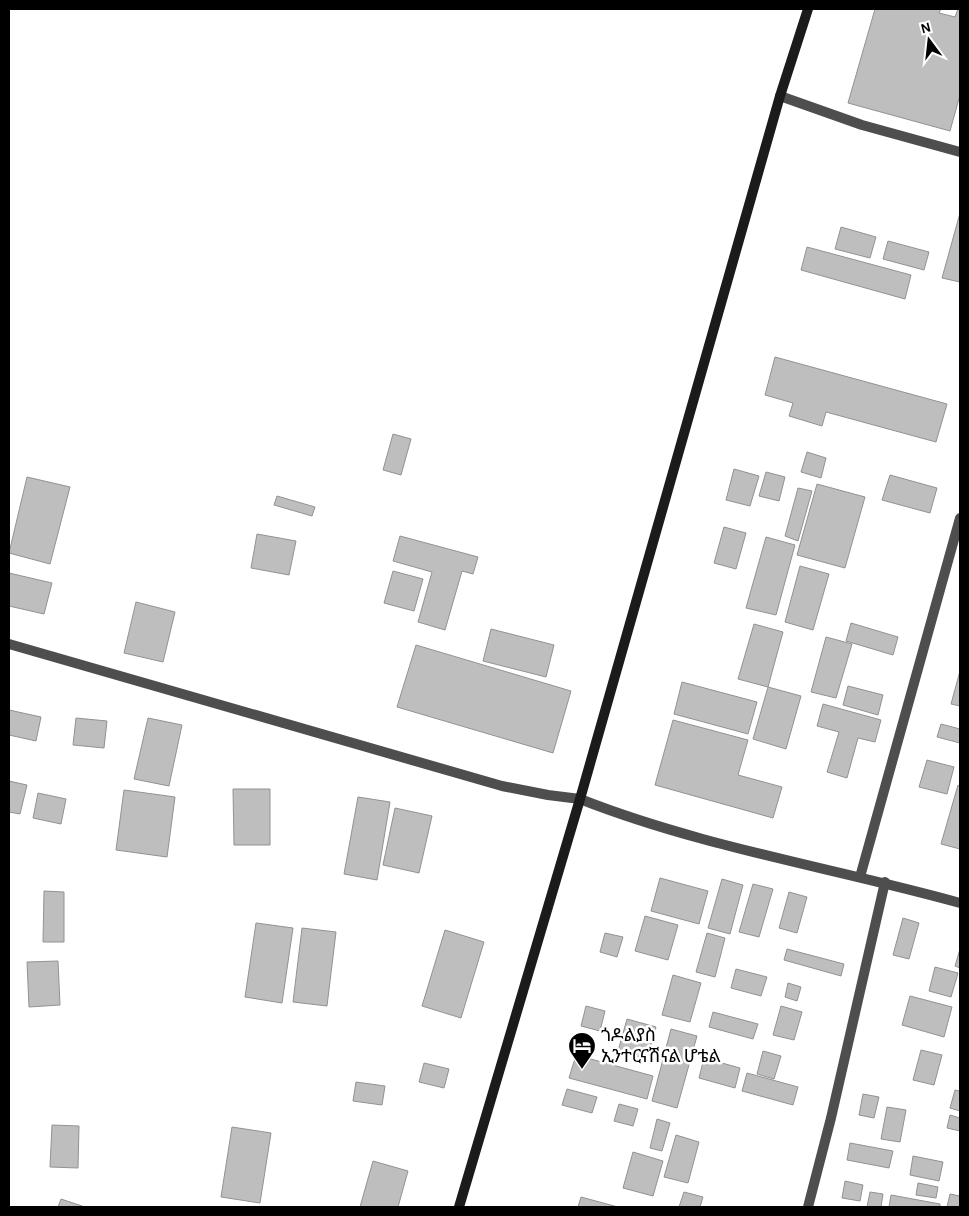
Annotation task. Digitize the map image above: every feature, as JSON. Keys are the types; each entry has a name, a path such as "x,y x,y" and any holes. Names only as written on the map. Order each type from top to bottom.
{"main road":[{"path":"459,1207 580,799 780,96 808,9"}],"street":[{"path":"780,96 862,125 960,152"},
{"path":"860,876 960,518"},
{"path":"9,644 502,786 548,796 580,799 625,817 729,846 885,882 960,903"},
{"path":"808,1207 831,1118 885,882"}],"building":[{"path":"875,9 941,9 939,13 955,17 958,9 960,9 960,95 950,131 848,103"},
{"path":"960,213 960,282 942,278"},
{"path":"841,227 876,237 870,258 835,249"},
{"path":"888,241 929,252 924,270 883,259"},
{"path":"807,247 911,275 905,299 801,270"},
{"path":"775,357 947,404 936,442 826,412 822,426 789,416 793,403 765,395"},
{"path":"393,434 411,439 401,475 383,470"},
{"path":"807,452 826,458 821,478 801,472"},
{"path":"734,469 759,476 750,506 726,500"},
{"path":"766,472 785,477 779,501 759,496"},
{"path":"890,475 937,488 930,513 882,500"},
{"path":"27,477 70,487 50,564 9,553"},
{"path":"817,484 865,497 845,568 797,555"},
{"path":"798,488 812,491 798,541 785,536"},
{"path":"277,496 315,507 312,516 274,505"},
{"path":"724,527 746,533 736,569 714,563"},
{"path":"257,534 296,541 289,575 251,568"},
{"path":"400,536 478,557 473,574 462,571 445,630 418,622 432,572 393,561"},
{"path":"766,537 795,545 776,615 746,608"},
{"path":"800,566 829,574 813,630 785,622"},
{"path":"393,571 423,579 414,611 384,603"},
{"path":"9,573 52,583 44,614 9,606"},
{"path":"136,602 175,612 163,662 124,653"},
{"path":"851,623 898,637 893,655 846,641"},
{"path":"754,624 783,632 768,687 738,679"},
{"path":"491,629 554,645 546,677 483,661"},
{"path":"826,637 852,644 836,698 811,692"},
{"path":"416,645 571,691 553,753 397,707"},
{"path":"960,671 960,706 951,704"},
{"path":"682,682 757,702 748,734 674,714"},
{"path":"848,686 883,695 878,715 843,705"},
{"path":"768,687 801,696 786,749 753,739"},
{"path":"823,704 881,720 875,742 858,738 847,778 827,772 839,732 817,726"},
{"path":"9,710 41,717 36,741 9,735"},
{"path":"76,718 107,721 104,748 73,745"},
{"path":"148,718 182,725 169,786 134,779"},
{"path":"673,720 748,740 738,775 782,787 773,818 655,785"},
{"path":"941,724 960,729 960,743 937,737"},
{"path":"927,760 954,767 947,794 919,787"},
{"path":"9,781 27,785 20,814 9,812"},
{"path":"958,785 960,786 960,849 941,844"},
{"path":"233,789 270,789 270,845 234,845"},
{"path":"124,790 175,797 167,857 116,850"},
{"path":"38,793 66,799 61,824 33,818"},
{"path":"358,797 390,802 377,880 344,874"},
{"path":"395,808 432,816 419,873 383,865"},
{"path":"660,878 708,891 699,924 651,911"},
{"path":"722,879 743,885 730,934 708,928"},
{"path":"753,884 773,889 759,937 739,932"},
{"path":"44,891 64,892 64,942 43,942"},
{"path":"789,892 807,897 797,933 779,928"},
{"path":"645,916 678,925 668,960 635,951"},
{"path":"903,918 919,923 909,959 893,955"},
{"path":"256,923 293,928 282,1003 245,997"},
{"path":"302,928 336,932 327,1006 293,1002"},
{"path":"445,930 484,942 461,1018 422,1006"},
{"path":"605,933 623,937 617,957 600,952"},
{"path":"707,933 725,938 715,977 696,972"},
{"path":"787,949 844,964 841,976 784,960"},
{"path":"960,949 960,968 955,966"},
{"path":"58,961 60,1005 29,1007 27,962"},
{"path":"935,967 958,973 951,997 929,991"},
{"path":"736,969 767,977 761,996 731,988"},
{"path":"673,975 701,983 690,1022 662,1015"},
{"path":"788,983 801,987 797,1001 785,997"},
{"path":"910,996 952,1007 944,1037 902,1025"},
{"path":"586,1006 605,1011 600,1031 581,1026"},
{"path":"781,1006 802,1012 794,1040 773,1035"},
{"path":"713,1012 758,1024 753,1039 709,1027"},
{"path":"627,1019 656,1027 647,1059 618,1051"},
{"path":"671,1029 697,1036 677,1108 652,1101"},
{"path":"921,1050 942,1055 934,1085 913,1080"},
{"path":"763,1051 781,1056 774,1079 757,1074"},
{"path":"576,1055 653,1076 647,1099 569,1078"},
{"path":"704,1058 740,1068 735,1088 699,1078"},
{"path":"424,1063 449,1069 444,1088 419,1082"},
{"path":"747,1073 798,1087 793,1105 742,1091"},
{"path":"356,1082 385,1086 382,1105 353,1101"},
{"path":"567,1089 597,1097 592,1113 562,1105"},
{"path":"955,1090 960,1091 960,1111 950,1108"},
{"path":"863,1094 879,1097 874,1118 859,1115"},
{"path":"619,1104 638,1109 633,1126 614,1121"},
{"path":"887,1107 906,1110 900,1142 881,1139"},
{"path":"950,1115 960,1118 960,1131 947,1128"},
{"path":"657,1119 670,1123 662,1151 650,1148"},
{"path":"52,1125 79,1126 78,1168 50,1167"},
{"path":"232,1127 271,1133 260,1203 221,1197"},
{"path":"676,1135 699,1142 688,1183 664,1177"},
{"path":"850,1143 893,1151 889,1168 847,1160"},
{"path":"633,1152 663,1161 653,1196 623,1188"},
{"path":"913,1156 943,1162 939,1181 910,1175"},
{"path":"373,1161 408,1171 398,1207 360,1207"},
{"path":"845,1181 863,1185 860,1201 842,1198"},
{"path":"918,1183 938,1187 936,1198 916,1195"},
{"path":"684,1192 703,1197 700,1207 679,1207"},
{"path":"870,1192 883,1194 881,1207 867,1207"},
{"path":"950,1194 960,1196 960,1207 947,1207"},
{"path":"891,1195 940,1204 940,1207 889,1207"},
{"path":"581,1197 618,1207 578,1207"},
{"path":"61,1199 85,1207 58,1207"}],"place":[{"name":"ጎዶልያስ ኢንተርናሽናል ሆቴል","path":"582,1070"}]}
